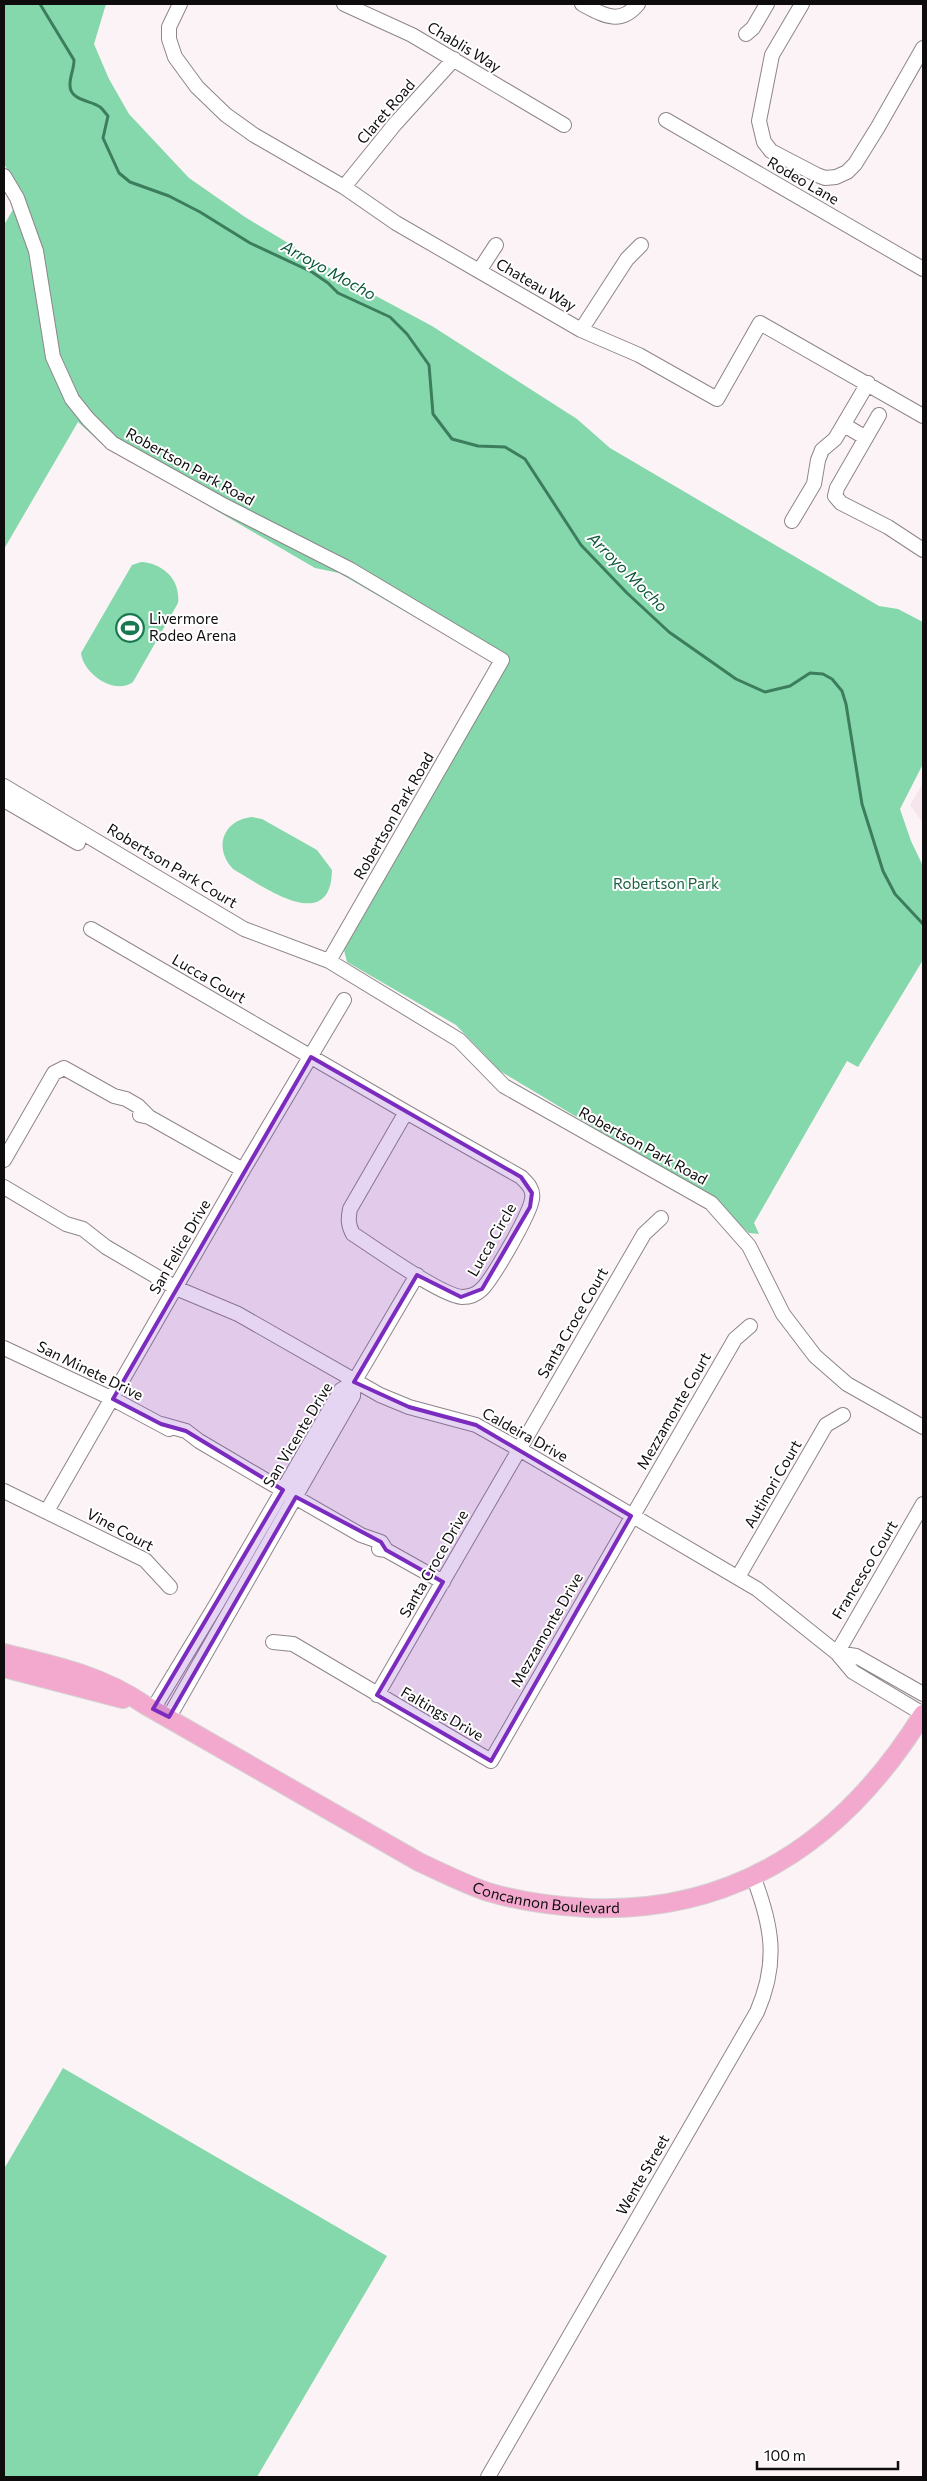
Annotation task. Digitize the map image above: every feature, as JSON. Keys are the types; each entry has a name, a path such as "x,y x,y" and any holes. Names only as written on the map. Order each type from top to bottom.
{"main road":[{"name":"Concannon Boulevard","path":"4,1653 94,1676 125,1691 149,1707 418,1862 488,1892 526,1902 564,1906 615,1909 657,1906 701,1896 753,1876 814,1840 866,1792 888,1766 923,1714"},
{"name":"Concannon Boulevard","path":"4,1668 149,1707"}],"street":[{"name":"Chateau Way","path":"180,4 169,27 169,39 175,57 197,87 226,115 254,135 344,187 396,223 581,330 639,355 718,399 760,323 923,416"},
{"name":"Chablis Way","path":"344,4 412,35 564,125"},
{"path":"582,4 602,14 617,17 626,15 638,4"},
{"path":"746,34 753,28 767,4"},
{"path":"802,4 772,55 759,121 764,142 771,151 825,178 836,177 846,172 855,164 923,48"},
{"name":"Claret Road","path":"344,187 395,124 454,59"},
{"name":"Rodeo Lane","path":"666,120 923,270"},
{"name":"Robertson Park Road","path":"4,176 17,198 36,250 53,357 72,398 94,425 112,442 225,506 350,570 502,660 329,961 458,1040 504,1086 711,1203 749,1246 783,1314 815,1356 847,1384 923,1427"},
{"path":"479,271 496,245"},
{"path":"581,330 627,259 642,245"},
{"path":"792,521 814,484 822,450 835,439 868,383"},
{"path":"879,415 835,494 836,499 888,526 923,550"},
{"path":"844,425 866,438"},
{"path":"814,484 835,494"},
{"path":"4,795 78,843"},
{"name":"Robertson Park Court","path":"4,795 244,928 329,961"},
{"name":"Lucca Court","path":"91,929 311,1057"},
{"name":"San Felice Drive","path":"47,1511 243,1170 344,1000"},
{"name":"Lucca Circle","path":"311,1057 521,1177 528,1184 532,1193 530,1207 487,1281 476,1294 461,1296 451,1294 417,1275 353,1234 348,1218 350,1209 406,1112"},
{"path":"4,1160 54,1073 64,1068 114,1096 138,1106 149,1117 243,1170"},
{"name":"Caldeira Drive","path":"4,1187 66,1224 78,1236 106,1247 176,1288 238,1314 354,1382 408,1407 476,1425 519,1449 738,1577 775,1602 837,1653 853,1672 923,1714"},
{"name":"Santa Croce Court","path":"519,1449 644,1234 661,1218"},
{"path":"354,1382 417,1275"},
{"name":"Mezzamonte Court","path":"631,1516 735,1339 750,1326"},
{"name":"San Minete Drive","path":"4,1348 112,1399 161,1424 182,1438 199,1441 361,1535 381,1542 386,1550 443,1582"},
{"name":"San Vicente Drive","path":"149,1707 283,1490 341,1390 354,1382"},
{"name":"San Vicente Drive","path":"169,1717 354,1396 354,1382"},
{"name":"Autinori Court","path":"738,1577 826,1425 843,1415"},
{"name":"Santa Croce Drive","path":"377,1695 519,1449"},
{"name":"Vine Court","path":"4,1490 145,1560 170,1587"},
{"name":"Francesco Court","path":"837,1653 923,1504"},
{"name":"Mezzamonte Drive","path":"490,1760 631,1516"},
{"name":"Faltings Drive","path":"274,1642 293,1644 490,1760"},
{"name":"Caldeira Drive","path":"837,1653 856,1656 923,1694"},
{"name":"Wente Street","path":"488,2477 757,2012 770,1973 771,1945 768,1916 753,1876"}],"highlighted area":[{"path":"311,1057 521,1177 532,1193 530,1207 482,1289 461,1297 417,1275 354,1382 409,1407 476,1425 631,1516 491,1761 377,1695 443,1582 386,1550 381,1542 296,1497 169,1717 153,1709 283,1490 186,1431 161,1424 113,1399"}],"shaded area":[{"path":"923,783 923,823 910,805"}],"green space":[{"name":"Robertson Park","path":"4,4 106,4 94,44 109,79 129,114 189,178 245,217 376,296 432,326 577,419 610,448 879,606 898,609 923,622 923,764 900,809 911,841 923,866 923,960 858,1067 847,1061 754,1223 759,1234 749,1233 713,1199 500,1071 456,1025 347,962 344,950 504,669 339,573 315,568 102,444 78,422 4,549 4,225 22,194 4,164"},
{"name":"Livermore Rodeo Arena","path":"141,562 156,565 168,574 176,587 178,603 133,682 125,686 117,686 109,684 93,675 83,661 81,653 132,565"},
{"path":"252,817 262,819 317,850 332,870 329,890 320,900 308,903 293,901 276,894 233,869 223,852 224,836 234,823"},
{"path":"63,2068 387,2256 257,2477 4,2477 4,2169"}],"waterway":[{"name":"Arroyo Mocho","path":"40,4 74,60 70,84 73,94 100,107 108,116 103,138 119,173 130,182 169,196 200,212 250,243 312,272 338,293 390,317 407,334 429,365 433,414 452,439 478,446 505,447 525,459 581,545 627,593 669,632 736,679 765,692 790,686 810,673 823,674 832,679 842,691 846,704 862,804 883,871 895,894 923,924"}],"place":[{"name":"Livermore Rodeo Arena","path":"130,628"}]}
